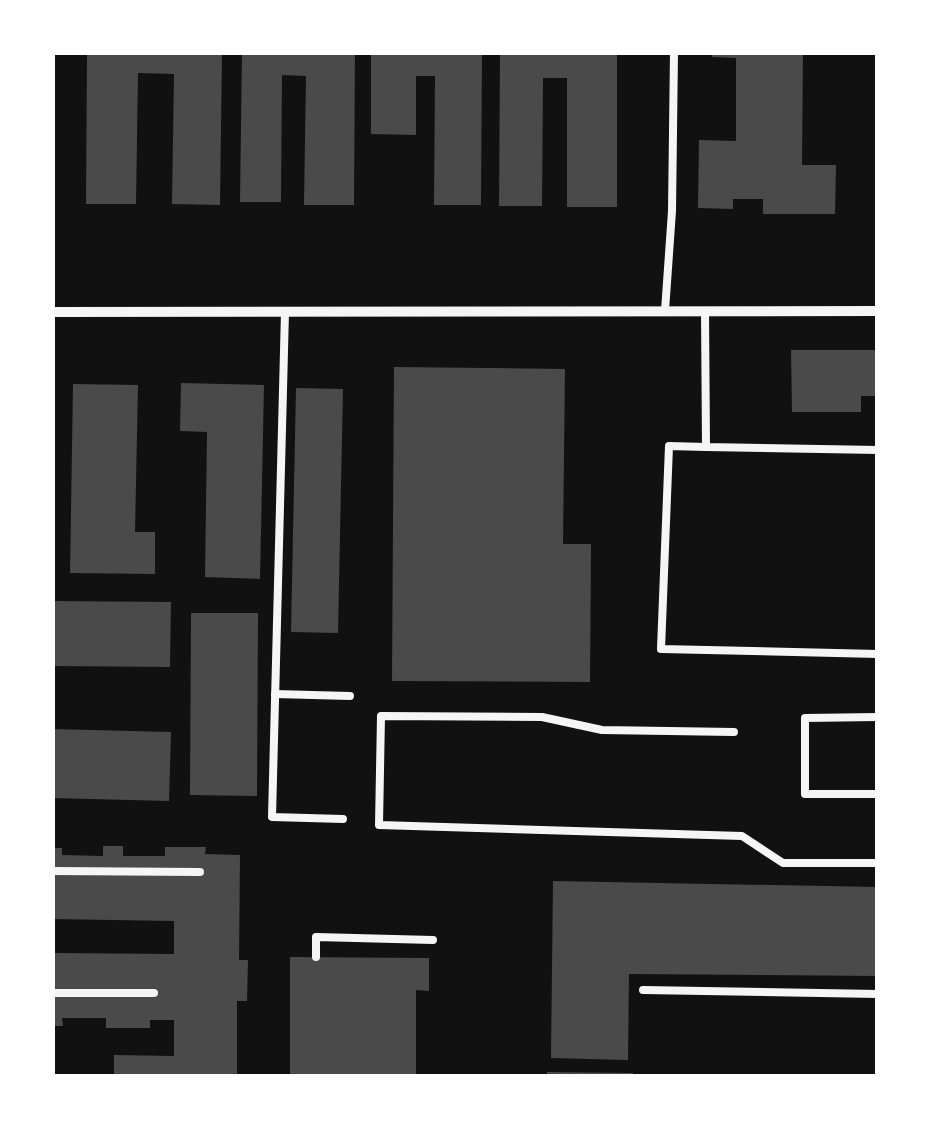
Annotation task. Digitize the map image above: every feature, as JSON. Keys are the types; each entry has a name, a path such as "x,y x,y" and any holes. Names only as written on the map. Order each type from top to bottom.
{"street":[{"path":"52,312 878,311"}],"lane":[{"path":"665,311 672,211 674,52"},
{"path":"706,311 706,447"},
{"path":"284,312 272,818 343,818"},
{"path":"878,450 669,446 661,649 878,654"},
{"path":"276,694 350,696"},
{"path":"734,732 602,730 542,716 380,716 379,825 742,836 783,863 878,863"},
{"path":"878,718 805,718 805,794 878,794"},
{"path":"52,871 200,872"},
{"path":"316,958 316,937 433,940"},
{"path":"643,990 878,994"},
{"path":"52,993 154,993"}],"building":[{"path":"87,52 222,52 220,205 172,204 174,74 138,73 136,204 86,204"},
{"path":"242,52 355,52 354,205 304,205 306,76 282,75 281,202 240,202"},
{"path":"371,52 482,52 481,205 434,205 435,76 416,76 416,135 371,134"},
{"path":"500,52 617,52 617,207 567,207 567,78 543,78 542,206 499,206"},
{"path":"712,52 803,52 802,165 836,165 835,214 763,214 763,199 733,199 733,209 698,208 699,140 736,141 736,58 712,57"},
{"path":"791,350 878,350 878,396 861,396 861,412 792,412"},
{"path":"394,367 565,369 563,544 591,544 590,682 392,681"},
{"path":"181,383 264,385 260,579 205,577 207,432 180,431"},
{"path":"73,384 138,385 135,532 155,532 155,574 70,573"},
{"path":"296,388 343,389 338,633 291,632"},
{"path":"52,601 171,602 170,667 52,666"},
{"path":"191,613 258,613 257,796 190,795"},
{"path":"52,729 171,732 169,801 52,798"},
{"path":"103,846 123,846 123,856 165,856 165,847 206,847 205,854 240,855 239,960 248,960 247,1001 237,1001 237,1076 114,1076 114,1055 174,1056 174,1020 150,1020 150,1028 106,1028 106,1018 62,1018 63,1026 52,1026 52,953 174,954 174,921 52,919 52,848 62,848 62,855 103,856"},
{"path":"553,881 878,887 878,976 629,974 628,1060 551,1058"},
{"path":"290,957 429,958 429,991 416,990 416,1076 290,1076"},
{"path":"547,1072 633,1073 633,1076 547,1076"}]}
